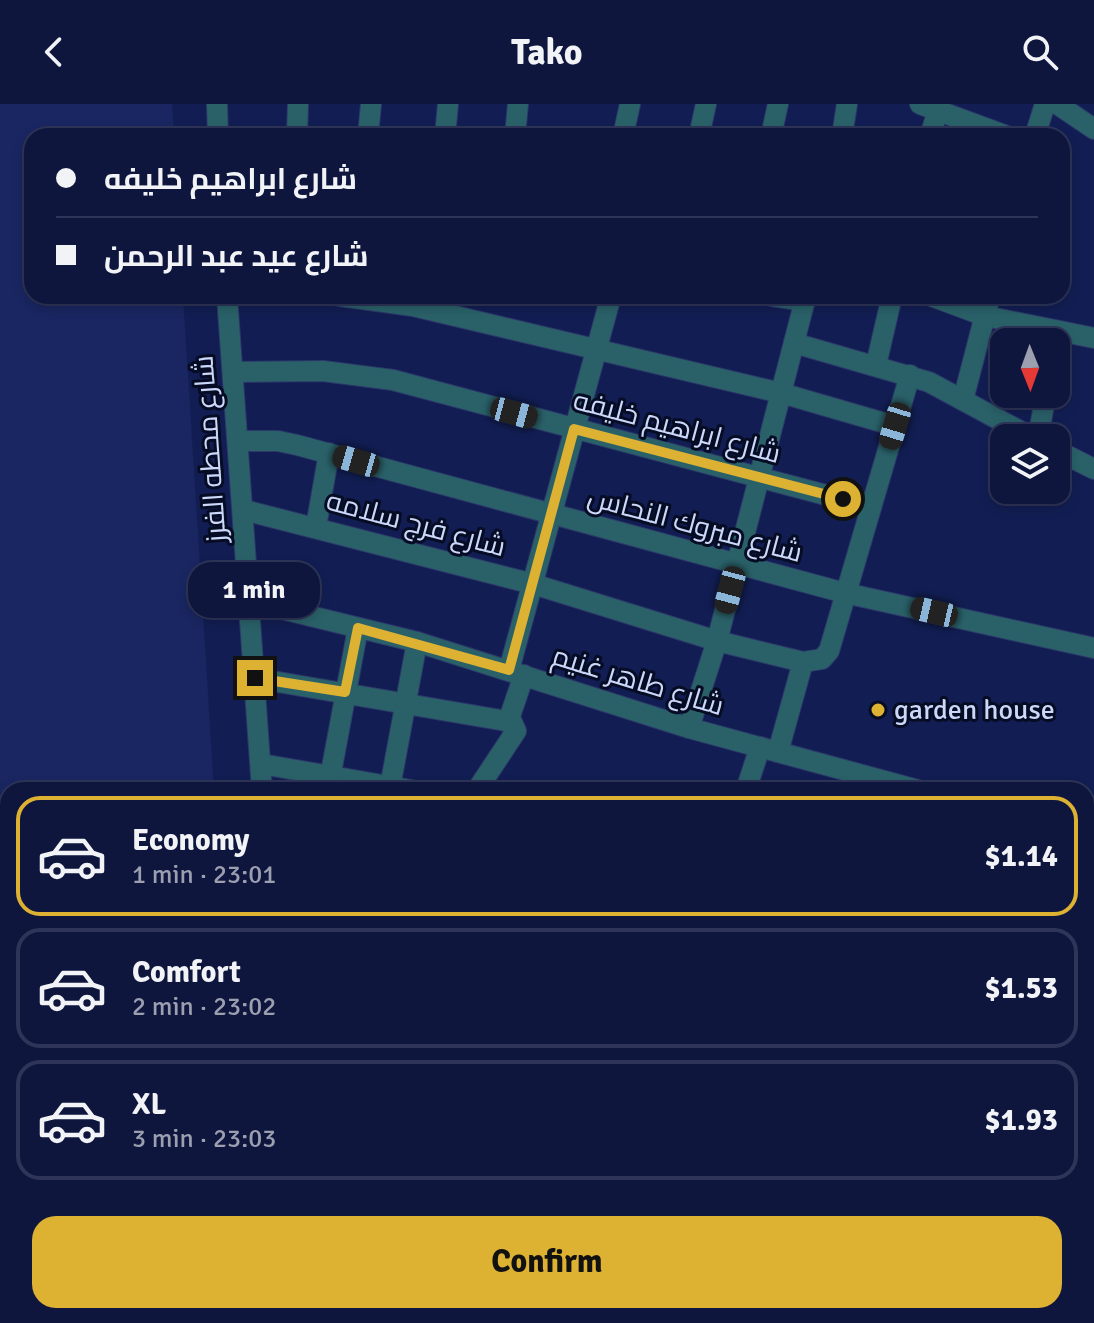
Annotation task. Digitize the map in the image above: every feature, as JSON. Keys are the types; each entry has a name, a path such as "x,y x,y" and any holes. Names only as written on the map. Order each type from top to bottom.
{"street":[{"path":"217,104 218,128"},
{"path":"297,128 298,104"},
{"path":"369,128 371,104"},
{"path":"446,128 448,104"},
{"path":"516,128 518,104"},
{"path":"625,128 630,104"},
{"path":"701,128 706,104"},
{"path":"773,128 778,104"},
{"path":"843,128 847,104"},
{"path":"1038,128 1045,104"},
{"path":"1057,104 1094,129"},
{"path":"931,128 933,106 987,128"},
{"name":"شارع محطه الفرز","path":"234,304 233,372 262,782"},
{"path":"398,304 781,393 895,426"},
{"path":"482,782 516,731 510,722 533,584 609,304"},
{"path":"689,728 717,641 804,304"},
{"path":"876,365 890,304"},
{"path":"953,304 1028,328"},
{"path":"963,400 988,304"},
{"path":"1070,337 1094,338"},
{"path":"794,343 910,375 1009,424"},
{"name":"شارع ابراهيم خليفه","path":"233,372 288,369 393,380 871,507"},
{"path":"751,782 769,750 803,662 822,659 829,651 910,375"},
{"name":"شارع مبروك النحاس","path":"238,441 278,441 329,453 550,516 845,593 1094,648"},
{"path":"316,527 329,453"},
{"path":"1070,457 1094,469"},
{"name":"شارع فرج سلامه","path":"244,510 533,584 717,641 803,662"},
{"name":"شارع طاهر غنيم","path":"249,601 417,642 689,728 888,782"},
{"path":"330,778 358,628"},
{"path":"391,782 403,703 417,642"},
{"path":"255,678 510,722"},
{"path":"261,764 357,782"}],"shaded area":[{"path":"0,104 172,104 174,128 24,128 24,304 184,304 213,782 0,782"}],"place":[{"name":"garden house","path":"878,710"}],"route":[{"path":"255,678 345,692 358,628 509,670 574,429 843,499"}]}
